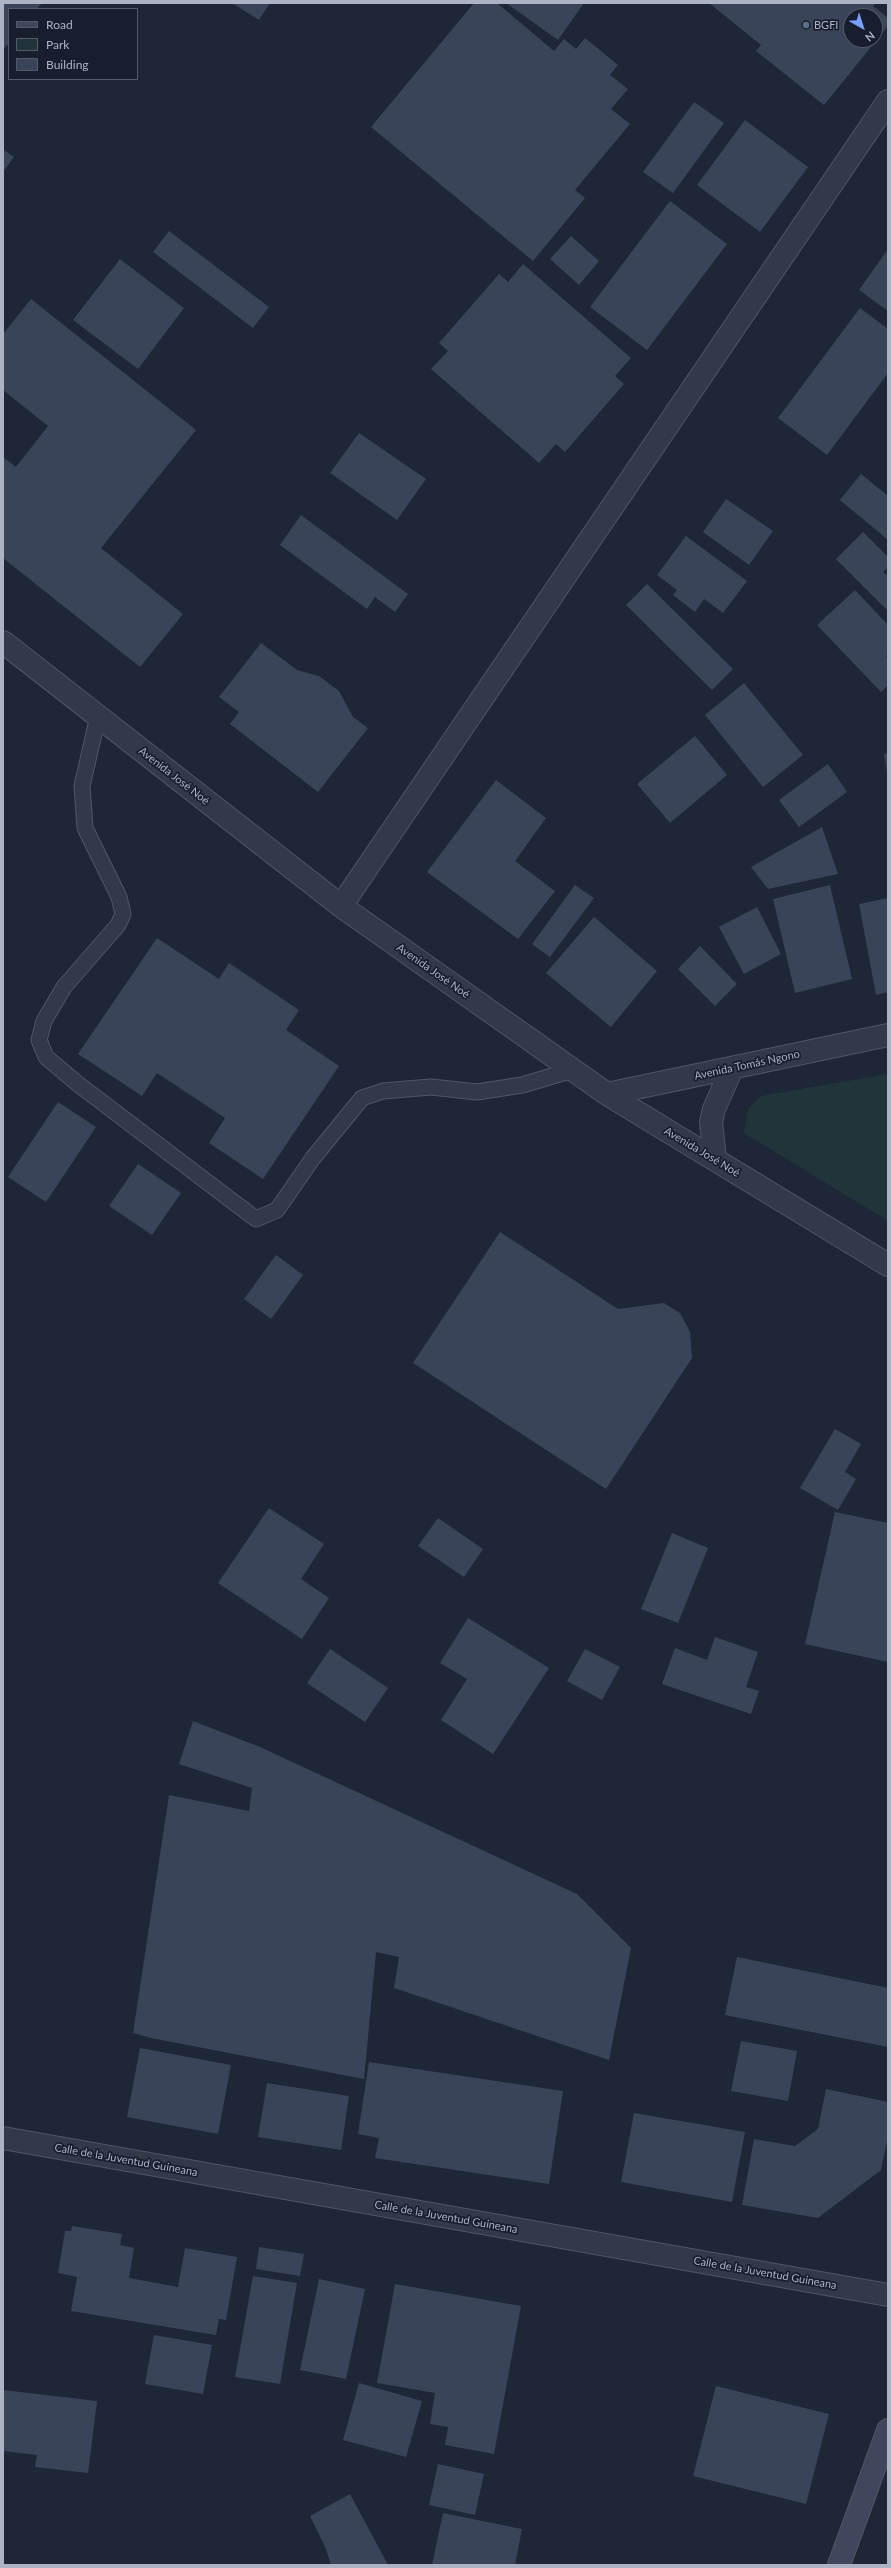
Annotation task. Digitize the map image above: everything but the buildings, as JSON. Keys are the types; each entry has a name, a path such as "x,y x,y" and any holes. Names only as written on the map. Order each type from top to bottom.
{"main road":[{"path":"838,2565 888,2430"}],"street":[{"path":"341,906 888,101"},
{"name":"Avenida José Noé","path":"3,642 341,906 572,1070 607,1094 888,1265"},
{"name":"Avenida Tomás Ngono","path":"607,1094 888,1035"},
{"path":"715,1159 711,1122 714,1109 732,1068"},
{"name":"Calle de la Juventud Guineana","path":"3,2138 888,2295"}],"lane":[{"path":"98,716 82,786 85,828 119,897 123,914 118,925 64,987 44,1021 39,1040 46,1057 78,1084 256,1219 277,1210 313,1158 362,1098 383,1091 431,1088 484,1091 522,1085 572,1070"}],"green space":[{"path":"888,1074 888,1221 744,1133 748,1109 761,1096"}],"place":[{"name":"BGFI","path":"806,25"}]}
